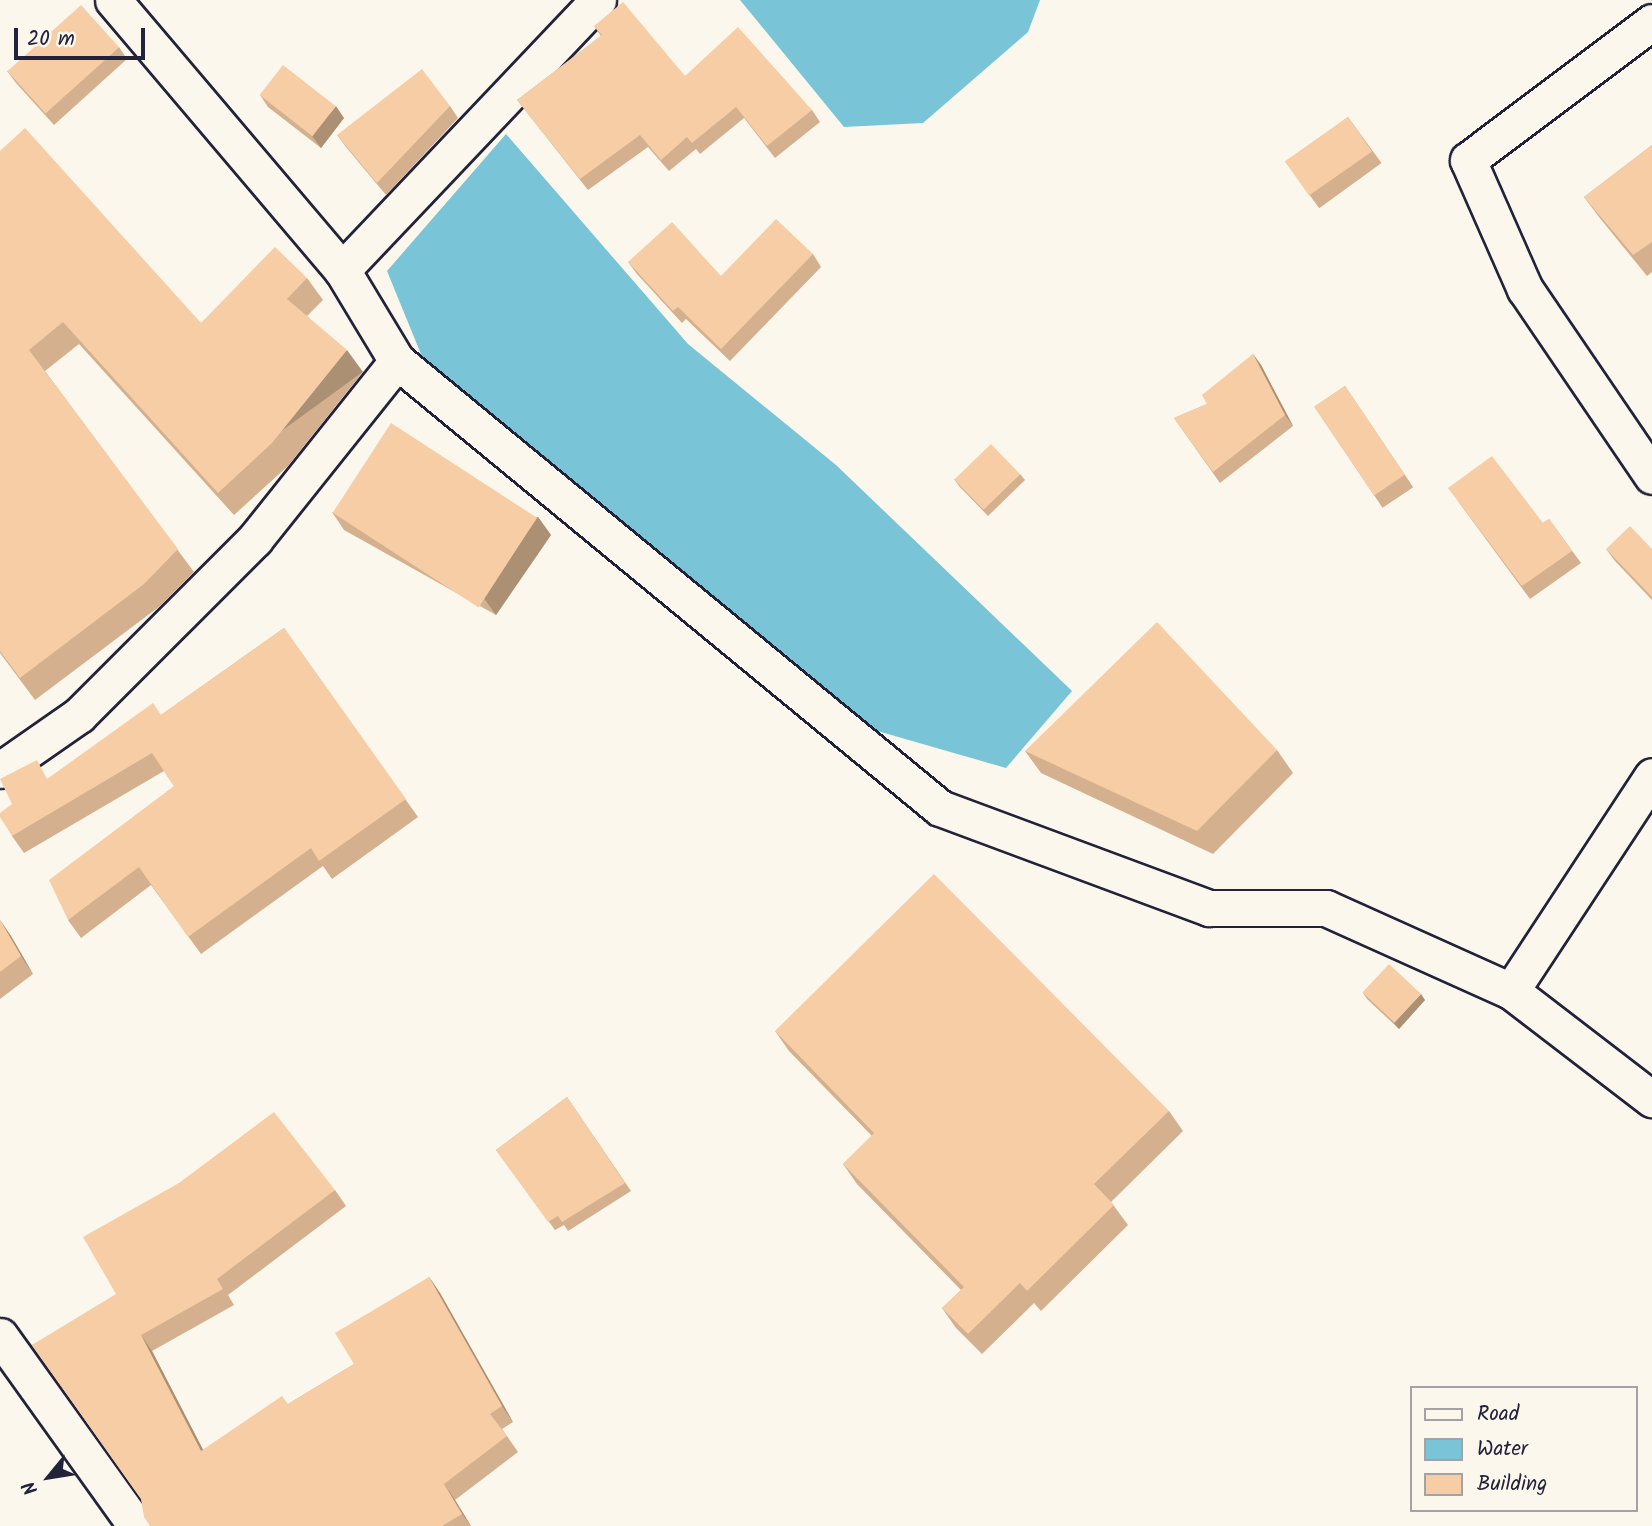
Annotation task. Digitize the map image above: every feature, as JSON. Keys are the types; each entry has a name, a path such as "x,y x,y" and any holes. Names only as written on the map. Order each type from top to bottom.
{"street":[{"path":"113,0 342,270 397,361 940,808 1209,908 1326,908 1511,991 1652,1099"},
{"path":"342,270 598,0"},
{"path":"1647,0 1652,4"},
{"path":"1652,22 1468,160 1525,289 1652,476"},
{"path":"0,770 79,715 255,539 397,361"},
{"path":"1511,991 1652,776"},
{"path":"0,1336 136,1526"}],"water":[{"path":"740,0 1040,0 1028,32 923,123 844,127"},
{"path":"506,134 688,344 836,465 1072,691 1006,768 867,728 434,386 387,271"}],"building":[{"path":"623,2 685,76 738,27 812,110 767,146 736,107 692,143 687,137 661,160 640,135 580,179 517,100 602,35 594,26"},
{"path":"81,5 119,47 46,114 7,71"},
{"path":"283,65 336,106 312,136 260,95"},
{"path":"422,69 450,106 377,183 337,135"},
{"path":"1348,117 1372,151 1309,196 1285,161"},
{"path":"25,128 201,323 275,247 307,278 287,299 347,350 272,443 218,493 63,322 29,350 178,549 144,584 20,678 0,651 0,151"},
{"path":"1652,145 1652,242 1633,255 1584,197"},
{"path":"776,219 813,254 721,349 678,307 673,311 628,262 672,222 721,276"},
{"path":"1253,354 1285,415 1213,472 1174,418 1207,404 1202,395"},
{"path":"1345,386 1405,475 1374,495 1314,407"},
{"path":"391,423 537,518 479,608 333,513"},
{"path":"991,444 1020,474 983,510 954,479"},
{"path":"1492,456 1543,523 1549,519 1572,551 1522,586 1448,488"},
{"path":"1630,526 1652,549 1652,597 1606,549"},
{"path":"1157,622 1277,750 1197,831 1025,751"},
{"path":"284,628 406,799 319,861 311,848 188,937 139,867 68,920 49,880 174,786 152,753 12,836 0,817 0,813 12,804 0,779 37,760 47,779 153,703 161,715"},
{"path":"934,874 1169,1111 1094,1184 1114,1205 1027,1291 1020,1283 968,1334 942,1308 964,1287 843,1164 874,1133 775,1031"},
{"path":"0,920 21,956 0,972"},
{"path":"1389,964 1421,994 1395,1023 1362,993"},
{"path":"567,1097 625,1183 562,1222 558,1216 548,1222 496,1150"},
{"path":"274,1112 335,1190 217,1279 223,1289 141,1335 201,1451 282,1396 288,1404 354,1364 335,1333 429,1277 502,1406 490,1414 507,1436 444,1484 462,1514 442,1526 150,1526 144,1517 141,1499 32,1345 116,1294 83,1237 179,1183"}]}
